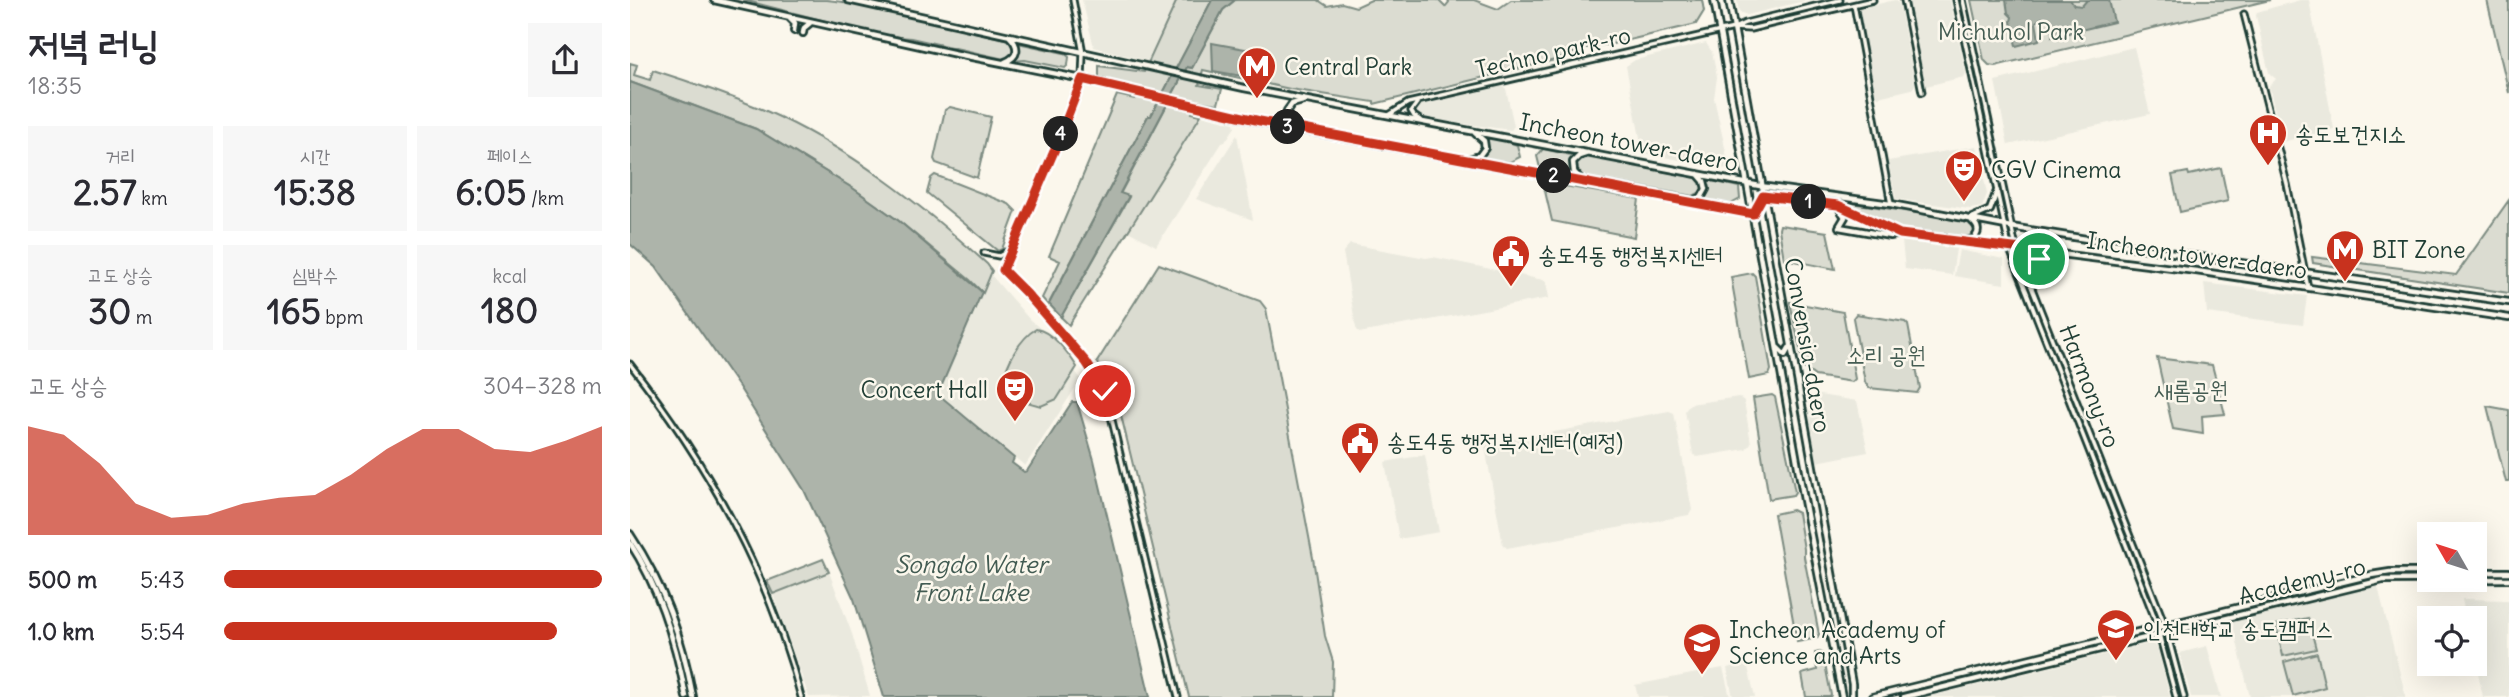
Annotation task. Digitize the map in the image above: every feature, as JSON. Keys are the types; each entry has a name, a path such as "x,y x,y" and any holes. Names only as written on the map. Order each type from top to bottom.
{"main road":[{"path":"714,0 1082,79"},
{"path":"848,0 1083,53"},
{"name":"Convensia-daero","path":"1714,0 1842,697"},
{"name":"Convensia-daero","path":"1728,0 1852,697"},
{"path":"786,17 795,23 794,31"},
{"path":"803,33 807,24 815,23"},
{"path":"1004,63 1013,58 1017,51 1014,41 1009,37"},
{"name":"Incheon tower-daero","path":"1083,53 1200,79 1760,186 1891,204 2056,234 2509,302"},
{"name":"Incheon tower-daero","path":"1082,79 1301,130 1753,214 1763,196 1838,205 1900,234 2196,271 2509,318"},
{"path":"1301,130 1290,122 1287,111 1292,104 1308,100"},
{"path":"1465,159 1479,156 1485,148 1482,138 1472,131"},
{"path":"1584,182 1574,174 1573,162 1579,156 1592,153"},
{"path":"1685,201 1699,199 1706,192 1704,181 1693,172"},
{"path":"1968,218 1990,210 1997,191"},
{"path":"1838,205 1845,214 1844,221 1848,228 1890,236 1900,234"},
{"path":"1958,241 1972,240 1978,232 1976,224 1968,218"},
{"path":"2053,253 2044,247 2044,241 2048,236 2056,234"},
{"path":"2031,285 2034,265 2044,256 2053,253"},
{"path":"1776,344 1779,351 1785,355 1789,341"},
{"path":"630,534 647,559 673,616 693,697"},
{"path":"630,543 644,564 666,618 686,697"},
{"name":"Academy-ro","path":"1872,697 2382,573 2417,572"},
{"path":"2487,572 2509,572"},
{"name":"Academy-ro","path":"1904,697 2383,580 2509,579"},
{"path":"1838,679 1844,683 1850,677"}],"street":[{"path":"1073,0 1083,53 1082,79 1003,270 1086,362 1105,391 1178,697"},
{"name":"Techno park-ro","path":"1389,116 1404,105 1421,100 1734,28 1840,0"},
{"name":"Techno park-ro","path":"1734,28 1750,29 1873,0"},
{"path":"1904,0 1922,92"},
{"name":"Harmony-ro","path":"1956,0 1997,191 2008,226 2165,625 2184,697"},
{"name":"Harmony-ro","path":"1963,0 2008,226 2009,247 2158,627 2176,697"},
{"path":"1854,5 1891,204"},
{"path":"2244,14 2287,184 2308,288"},
{"path":"1421,100 1411,111 1416,118 1425,122"},
{"path":"985,253 999,256 1012,249"},
{"path":"630,364 692,451 717,492 768,599 802,697"}],"shaded area":[{"path":"1082,0 1176,0 1148,61 1094,47"},
{"path":"1737,0 1808,0 1747,15 1739,12"},
{"path":"1895,0 1899,3 1915,85 1912,89 1878,97 1874,93 1859,11 1861,8"},
{"path":"1906,0 1950,0 1966,73 1964,77 1926,86 1923,84"},
{"path":"2309,0 2334,129 2282,142 2269,86 2276,79 2269,73 2256,16 2257,12"},
{"path":"1706,43 1712,52 1717,77 1714,98 1729,166 1727,169 1643,153 1626,66 1635,60"},
{"path":"2134,47 2150,114 2008,145 1995,81"},
{"path":"1502,85 1506,89 1514,126 1511,130 1427,119 1415,114 1414,109 1417,106"},
{"path":"1201,115 1234,123 1235,127 1156,246 1128,231"},
{"path":"1237,135 1253,220 1196,199"},
{"path":"1977,146 1987,194 1982,207 1970,209 1896,199 1888,161"},
{"path":"1902,241 1956,249 1952,275 1905,269"},
{"path":"1350,244 1433,257 1543,280 1546,282 1549,298 1359,333 1343,252"},
{"path":"1959,250 2004,259 2004,284 1954,276"},
{"path":"991,275 1030,320 1058,343 1075,364 1075,371 1081,379 1025,466 939,393"},
{"path":"2204,283 2307,296 2303,325 2207,313"},
{"path":"1820,395 1857,401 1868,452 1817,462 1809,409 1813,400"},
{"path":"1739,397 1744,401 1751,443 1746,449 1697,457 1693,454 1685,411 1690,404"},
{"path":"1669,411 1674,413 1692,510 1689,515 1507,548 1503,545 1485,447 1488,444"},
{"path":"1425,455 1439,532 1399,539 1385,462"},
{"path":"829,572 852,634 870,696 809,697 773,594"},
{"path":"2370,584 2378,587 2406,697 2250,697 2232,621 2238,616"},
{"path":"2462,599 2509,600 2509,697 2483,697 2479,676 2487,676 2487,606 2463,606"},
{"name":"인천대학교 송도캠퍼스","path":"2151,643 2157,647 2170,697 1928,697"},
{"name":"인천대학교 송도캠퍼스","path":"2207,646 2221,697 2191,697 2180,653"},
{"path":"1747,663 1755,697 1733,697 1727,668"},
{"name":"Incheon Academy of Science and Arts","path":"1723,668 1730,697 1638,697 1635,685"}],"green space":[{"path":"743,0 827,0 851,3 1009,40 1014,50 1010,58 1004,59 911,38 885,36"},
{"path":"1177,0 1212,0 1048,305 1042,298 1060,261 1049,256 1117,95 1135,99 1139,89 1099,78 1099,66 1144,72"},
{"path":"1235,0 1318,0 1327,6 1342,3 1356,7 1371,0 1438,0 1445,7 1448,0 1474,0 1498,9 1511,0 1702,0 1704,11 1696,24 1590,47 1563,58 1374,104 1203,70 1199,85 1222,89 1218,104 1195,101 1192,113 1201,115 1069,325 1061,317 1129,197 1120,194 1187,67 1192,68 1223,10"},
{"name":"Michuhol Park","path":"1971,0 2270,0 1995,66 1984,60"},
{"path":"2487,0 2509,0 2509,93"},
{"path":"1018,43 1064,53 1069,57 1068,65 1065,68 1025,60 1012,61 1018,54"},
{"path":"630,63 637,65 634,75 650,80 653,70 764,110 795,124 854,159 909,198 987,264 992,271 983,293 899,221 854,189 756,129 630,82"},
{"path":"950,107 991,117 977,178 936,163 934,159 945,110"},
{"path":"1480,134 1508,140 1517,145 1520,157 1510,162 1476,159 1484,155 1487,148"},
{"path":"1543,149 1574,157 1572,173 1540,168 1537,156"},
{"path":"1587,156 1697,178 1703,185 1701,192 1693,196 1583,177 1574,167 1579,158"},
{"path":"2221,168 2228,201 2180,212 2172,175 2188,172 2189,175"},
{"path":"935,175 1009,204 1016,211 1002,249 998,251 927,193 931,178"},
{"path":"1707,180 1739,187 1740,199 1731,204 1704,201 1708,188"},
{"path":"1547,183 1639,199 1634,237 1552,221 1544,187"},
{"path":"2509,200 2509,293 2313,263 2312,257 2456,275"},
{"path":"1838,201 1970,221 1976,228 1976,234 1971,238 1903,231"},
{"path":"1780,225 1827,232 1835,269 1784,259"},
{"path":"1159,264 1260,301 1266,309 1325,636 1333,662 1332,697 1189,697 1113,382 1097,362"},
{"path":"1752,273 1755,276 1771,370 1769,375 1749,379 1731,277"},
{"path":"1790,302 1843,312 1855,379 1852,382 1815,376 1804,368"},
{"name":"소리 공원","path":"1856,314 1905,322 1908,325 1920,388 1917,393 1869,388 1865,382 1853,318"},
{"path":"1036,329 1054,338 1077,367 1057,399 1041,406 1014,396 1003,382 1015,352"},
{"name":"새롬공원","path":"2157,358 2212,365 2225,414 2202,416 2203,434 2173,429"},
{"path":"1772,395 1775,397 1795,492 1793,495 1769,499 1753,398"},
{"path":"2487,406 2509,410 2509,482 2506,482"},
{"path":"1792,510 1798,513 1819,634 1817,638 1797,642 1774,514"},
{"path":"823,559 829,572 773,594 767,581"},
{"path":"2308,618 2316,649 2283,656 2276,625"},
{"path":"1815,653 1823,654 1831,695 1806,697 1802,674 1817,670"},
{"path":"2317,653 2325,687 2293,696 2284,662"}],"water":[{"path":"1212,0 1235,0 1223,10 1192,68 1187,67 1120,193 1129,196 1061,317 1049,304"},
{"path":"2006,0 2070,0 2074,5 2082,6 2087,0 2109,0 2114,22 2052,37 2050,19 2042,18 2036,22 2039,40 2016,46 2012,17 2008,13"},
{"path":"1212,43 1262,52 1265,80 1213,71"},
{"name":"Songdo Water Front Lake","path":"630,82 756,129 854,189 899,221 982,292 938,394 1014,458 1012,463 1024,472 1072,402 1077,402 1094,460 1150,697 884,697 854,599 804,490 739,387 656,267 630,244"}],"place":[{"name":"Central Park","path":"1257,100"},
{"name":"송도보건지소","path":"2268,167"},
{"name":"CGV Cinema","path":"1964,203"},
{"name":"BIT Zone","path":"2345,283"},
{"name":"송도4동 행정복지센터","path":"1511,288"},
{"name":"Concert Hall","path":"1015,423"},
{"name":"송도4동 행정복지센터(예정)","path":"1360,475"},
{"name":"인천대학교 송도캠퍼스","path":"2116,662"},
{"name":"Incheon Academy of Science and Arts","path":"1702,676"}],"route":[{"path":"1105,391 1086,362 1003,270 1082,79 1260,121 1753,214 1763,196 1838,205 1900,234 2054,253 2039,259"}]}
